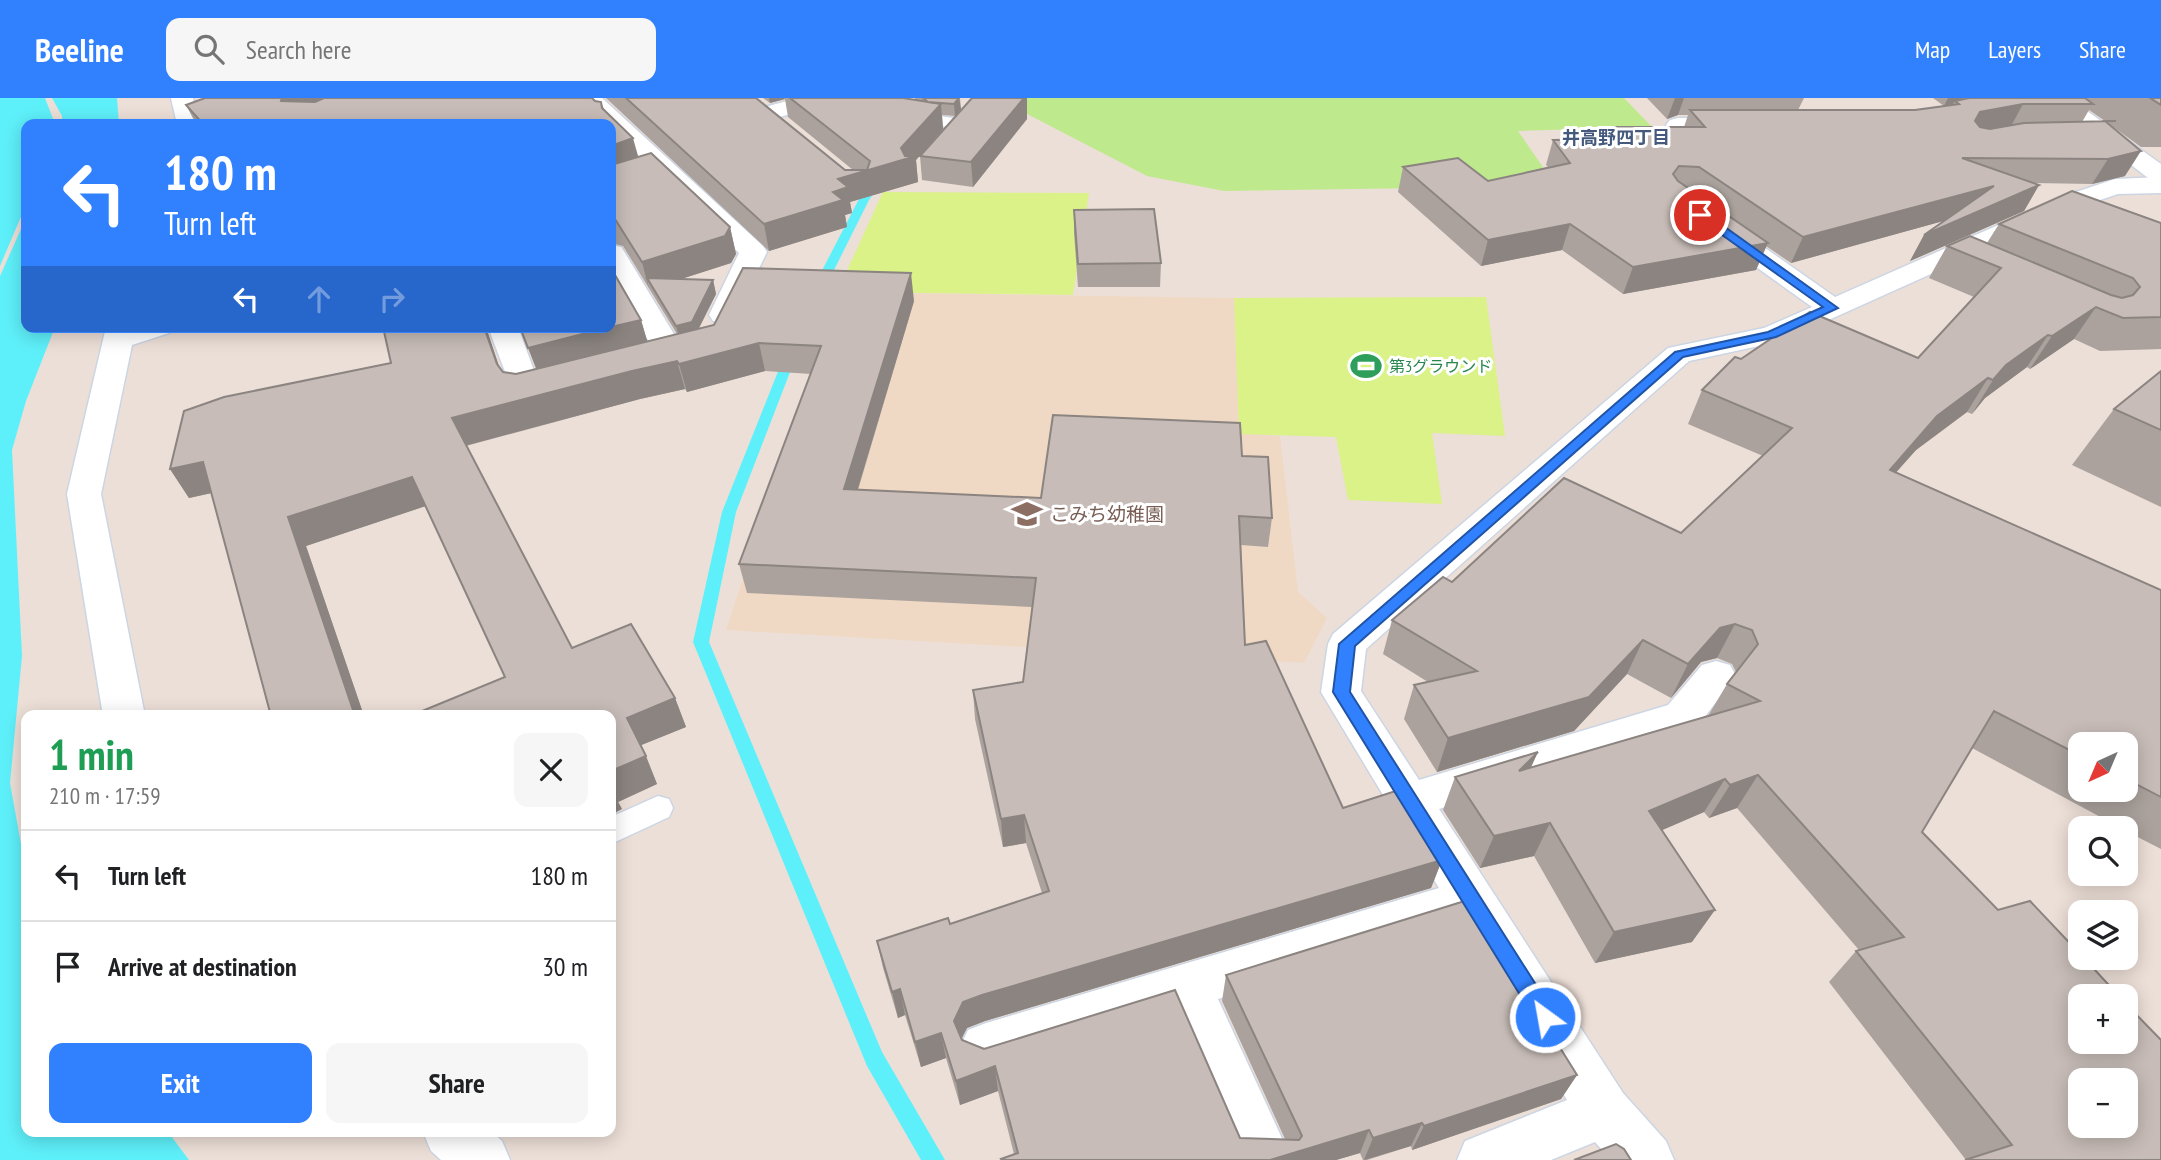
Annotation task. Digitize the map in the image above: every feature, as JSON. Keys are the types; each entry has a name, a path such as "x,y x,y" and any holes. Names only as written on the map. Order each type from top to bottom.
{"street":[{"path":"182,98 187,119"},
{"path":"589,98 607,119"},
{"path":"745,98 786,131"},
{"path":"765,114 823,98"},
{"path":"2031,101 2056,99 2161,176"},
{"path":"1678,125 1757,125"},
{"path":"616,130 649,171 753,253 680,352 616,260"},
{"path":"2072,138 2109,137"},
{"path":"1647,1160 1604,1112 1341,692 1347,644 1679,354 1772,335 2073,201 2115,187 2161,186"},
{"path":"1700,215 1832,308"},
{"path":"1951,255 1989,271"},
{"path":"505,333 526,391 579,378"},
{"path":"119,334 84,494 123,710"},
{"path":"1409,801 1682,716 1716,677"},
{"path":"986,1048 1470,898"},
{"path":"1187,986 1265,1160"},
{"path":"1484,1160 1604,1112"},
{"path":"456,1137 483,1160"}],"lane":[{"path":"908,111 960,124"},
{"path":"616,829 658,808"}],"shaded area":[{"name":"こみち幼稚園","path":"837,292 1234,298 1239,433 1280,436 1298,592 1327,618 1304,663 726,630"}],"green space":[{"path":"996,98 1624,98 1652,127 1518,131 1556,186 1224,191 1147,176"},
{"path":"883,192 1089,193 1073,295 837,292"},
{"name":"第3グラウンド","path":"1486,297 1505,436 1432,433 1442,504 1348,500 1336,437 1239,434 1234,298"}],"water":[{"path":"0,98 45,98 53,119 21,119 21,217 0,266"},
{"path":"52,98 117,98 119,119 62,119"},
{"path":"21,229 21,333 53,333 26,401 12,450 22,656 10,783 21,844 21,1137 172,1137 189,1160 0,1160 0,276"}],"building":[{"path":"205,98 282,98 281,101 315,102 324,98 592,98 601,102 602,108 613,119 199,119 186,105"},
{"path":"626,98 756,98 845,170 867,170 870,161 790,98 903,98 941,104 901,148 905,156 916,156 838,179 848,187 833,192 843,200 764,224"},
{"path":"923,98 959,98 954,104 928,102"},
{"path":"972,98 1024,98 971,162 920,156"},
{"path":"1969,98 2085,98 2093,104 2023,104 1980,112 1975,121 1980,127 1990,129 2024,123 2105,121 2141,151 2108,159 1962,158 2039,185 1924,235 1994,186 1803,237 1699,167 1679,166 1673,174 1678,181 1768,243 1633,267 1570,224 1488,240 1403,167 1458,158 1488,181 1570,163 1553,140 1616,139 1608,127 1705,127 1690,110 1915,110 1959,104 1955,101"},
{"path":"2150,98 2161,98 2161,105"},
{"path":"616,122 633,138 616,144"},
{"path":"651,153 730,227 725,236 642,262 616,221 616,164"},
{"path":"2072,191 2161,223 2161,317 2123,318 2096,307 2052,336 2048,335 2006,365 1993,380 1988,378 1937,416 1890,470 2161,590 2161,797 2138,785 2138,732 2068,732 2068,749 1994,711 1922,832 1998,910 2030,901 2068,941 2068,970 2095,970 2108,984 2068,984 2068,1054 2138,1054 2138,1016 2161,1040 2161,1160 1965,1160 2012,1145 1856,951 1904,937 1758,775 1730,785 1725,779 1649,811 1715,910 1614,932 1550,823 1494,836 1455,777 1538,752 1519,771 1760,701 1727,684 1758,644 1752,630 1735,624 1720,628 1688,664 1643,640 1589,697 1448,738 1414,685 1477,671 1392,620 1443,577 1452,582 1564,478 1681,533 1792,428 1702,390 1735,357 1741,359 1810,312 1918,358 2001,268 1947,246 1970,236 2122,298 2133,295 2140,287 2133,278 1999,224"},
{"path":"1154,209 1161,263 1078,264 1074,210"},
{"path":"743,268 911,273 844,489 1041,498 1053,415 1240,423 1242,456 1268,457 1272,518 1239,516 1245,645 1266,641 1343,808 1402,789 1441,852 1437,853 1442,860 963,1002 954,1021 962,1040 984,1049 1175,990 1240,1138 1299,1140 1302,1136 1226,975 1468,900 1577,1075 1424,1126 1422,1123 1373,1138 1369,1130 1270,1160 1002,1160 1018,1153 995,1066 956,1081 941,1033 915,1042 900,989 892,992 877,941 948,918 950,924 1049,891 1024,815 1001,819 973,690 1023,682 1036,578 739,564 821,346 759,343 679,364 677,361 632,371 452,418 572,648 631,624 675,698 627,718 646,756 616,769 616,710 425,710 505,677 412,477 288,517 353,710 269,710 203,462 170,469 184,411 224,397 391,363 384,333 486,333 497,364 503,372 516,374 714,325"},
{"path":"616,277 641,320 616,326"},
{"path":"647,278 713,280 692,322 676,326"},
{"path":"522,333 587,333 528,348"},
{"path":"2161,371 2161,430 2114,409"},
{"path":"1616,1144 1624,1149 1631,1160 1574,1160"}],"waterway":[{"path":"819,288 864,199 877,182"},
{"path":"791,354 729,512 701,642 874,1059 934,1160"}],"place":[{"name":"第3グラウンド","path":"1366,366"},
{"name":"こみち幼稚園","path":"1027,514"}],"district":[{"name":"井高野四丁目","path":"1616,137"}],"route":[{"path":"1545,1017 1341,692 1347,644 1679,354 1772,335 1832,308 1700,215"}]}
